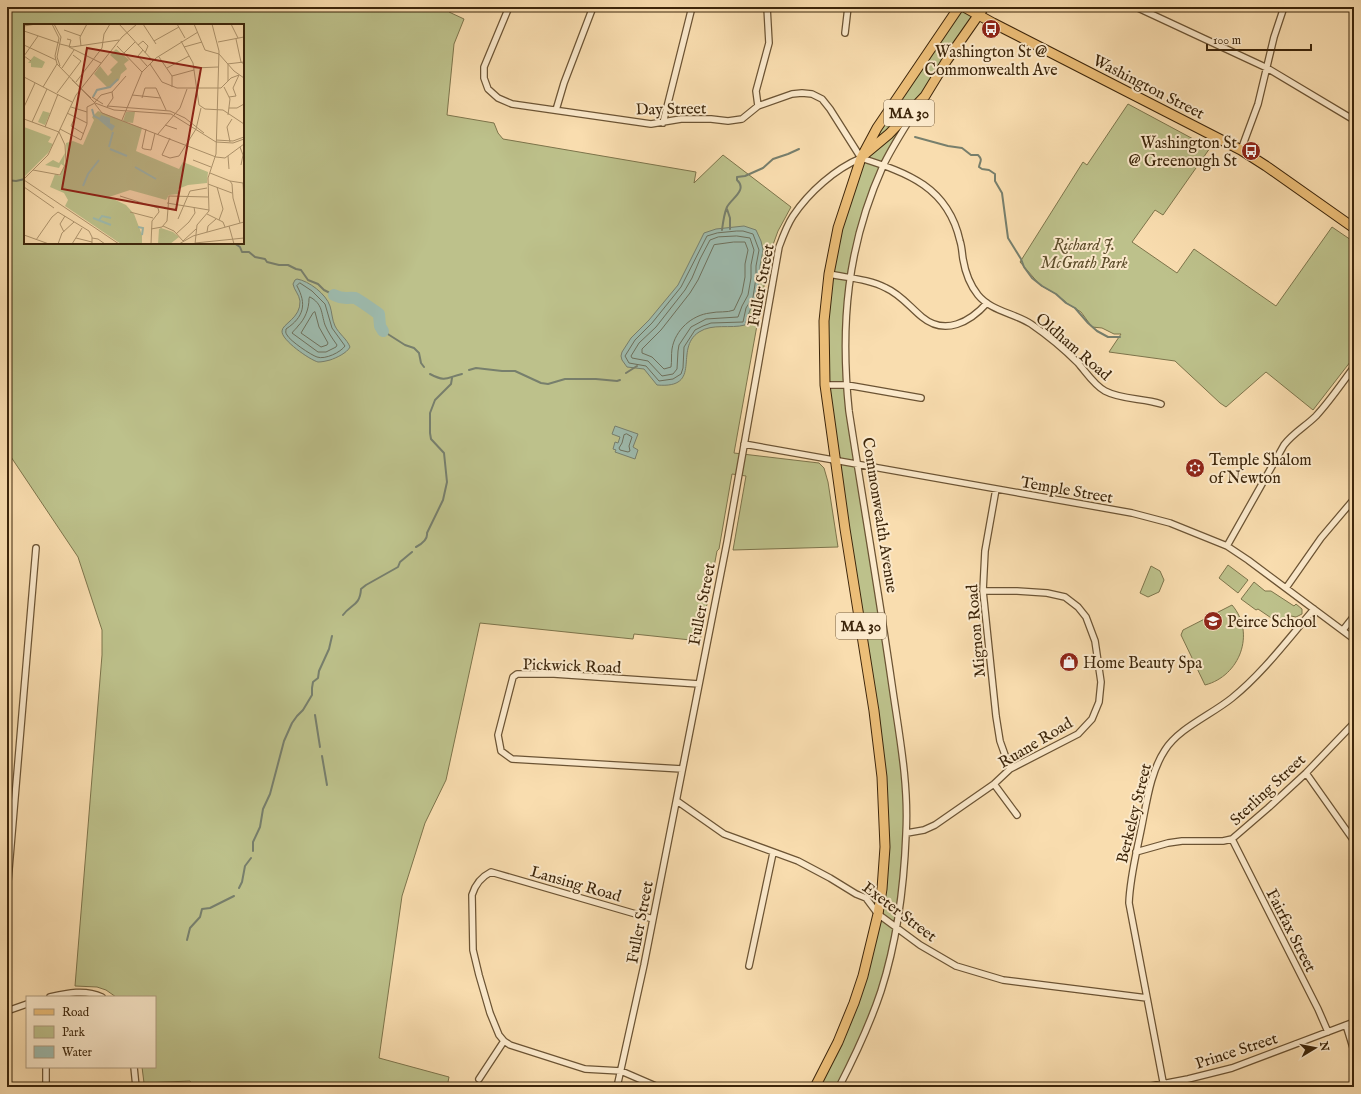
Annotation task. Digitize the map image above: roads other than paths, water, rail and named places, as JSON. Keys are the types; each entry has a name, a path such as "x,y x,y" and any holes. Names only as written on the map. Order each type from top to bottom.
{"main road":[{"name":"MA 30","path":"815,1087 838,1042 854,1003 865,969 878,914 882,889 885,846 882,777 874,711 835,460 825,385 824,322 829,274 838,228 861,158 877,128 959,7"},
{"name":"Washington Street","path":"964,7 982,11 999,26 1241,150 1354,228"},
{"name":"Commonwealth Avenue","path":"861,158 889,134 925,96 946,60 982,11"}],"street":[{"name":"Day Street","path":"509,7 484,67 484,78 488,89 498,98 512,104 640,124 651,124 681,120 711,119 728,122 742,119 758,106 792,94 812,94 822,98 861,158"},
{"path":"556,110 564,83 593,7"},
{"path":"663,123 692,7"},
{"path":"758,106 756,91 769,43 767,7"},
{"path":"845,33 848,7"},
{"path":"1136,7 1267,68 1354,120"},
{"path":"1241,150 1258,104 1274,37 1284,7"},
{"name":"Commonwealth Avenue","path":"839,1087 858,1047 881,992 897,927 904,875 907,833 904,771 847,385 845,325 850,278 862,222 884,166 897,141 925,96"},
{"name":"Oldham Road","path":"861,158 914,178 943,202 951,214 961,242 966,272 978,294 987,303 1031,324 1070,355 1103,390 1117,396 1146,400 1161,404"},
{"name":"Fuller Street","path":"617,1087 677,801 727,542 779,247 793,216 814,191 848,163 861,158"},
{"path":"829,274 866,281 886,288 900,297 926,320 939,325 950,326 960,324 975,315 987,303"},
{"path":"1227,546 1284,444 1290,437 1306,426 1318,414 1354,367"},
{"path":"825,385 847,385 921,398"},
{"name":"Temple Street","path":"744,444 1142,515 1187,529 1227,546 1354,639"},
{"name":"Mignon Road","path":"996,489 985,551 983,591 996,716 1000,741 1010,769"},
{"path":"1286,588 1321,538 1354,499"},
{"path":"7,893 36,548"},
{"name":"Ruane Road","path":"907,833 924,830 935,824 994,784 1010,769 1075,736 1088,724 1095,714 1100,696 1101,682 1095,641 1086,618 1078,607 1062,596 1047,593 983,591"},
{"name":"Berkeley Street","path":"1164,1085 1129,903 1136,852 1155,770 1164,751 1176,736 1222,706 1242,689 1314,609"},
{"path":"1343,630 1354,616"},
{"name":"Pickwick Road","path":"682,770 512,759 500,751 498,735 512,677 517,674 554,674 699,684"},
{"name":"Sterling Street","path":"1136,852 1168,843 1223,841 1232,839 1306,773 1354,723"},
{"path":"1306,773 1354,841"},
{"path":"994,784 1017,815"},
{"name":"Exeter Street","path":"677,801 724,834 798,861 815,869 856,894 866,898 878,914 920,945 956,966 1003,980 1147,998"},
{"name":"Fairfax Street","path":"1232,839 1318,1009 1328,1032"},
{"path":"749,966 773,853"},
{"name":"Lansing Road","path":"504,1041 499,1035 490,1013 473,950 472,895 480,880 491,872 653,919"},
{"path":"54,996 65,993 80,992 93,993 100,996"},
{"path":"7,1012 26,1004"},
{"name":"Prince Street","path":"1146,1087 1164,1085 1232,1068 1354,1022"},
{"path":"1346,1025 1354,1051"},
{"path":"479,1079 504,1041 514,1046 585,1069 621,1071 658,1087"},
{"path":"46,1068 46,1087"},
{"path":"134,1068 136,1087"}],"water":[{"path":"744,226 756,230 763,250 756,299 750,310 745,325 716,327 704,329 699,332 692,339 688,348 684,374 680,381 671,385 657,385 644,369 627,367 622,360 622,352 631,338 649,320 678,285 704,233 716,229"},
{"path":"297,279 312,285 328,301 335,326 350,347 341,355 330,360 318,362 309,358 297,349 283,335 283,328 295,316 300,307 300,301 293,284"},
{"path":"615,426 638,434 633,447 638,450 635,459 615,452 616,450 613,449 615,442 618,443 620,437 612,434"}],"waterway":[{"path":"915,137 948,146 962,148 971,155 978,155 981,159 979,167 989,170 995,174 995,181 1002,193 1008,238 1021,259 1024,267 1032,278 1075,308 1097,331 1108,337 1120,337"},
{"path":"722,230 724,215 727,207 740,191 741,187 737,177 745,176 763,168 773,159 799,149"},
{"path":"7,180 16,181 24,179"},
{"path":"727,209 730,218 730,229"},
{"path":"236,244 240,247 242,252 249,252 255,257 265,259 267,262 279,265 288,265 301,270 308,280 318,284 324,290 334,295"},
{"path":"334,295 343,298 355,298 379,314 380,326 383,331"},
{"path":"383,331 405,345 414,348 419,353 421,363 424,367"},
{"path":"626,373 637,366"},
{"path":"469,370 476,368 515,371 541,383 548,384 565,379 620,380"},
{"path":"430,374 444,379 462,374"},
{"path":"416,547 427,538 427,533 443,500 447,482 444,453 431,439 430,413 435,400 451,384 452,378"},
{"path":"343,615 357,602 361,589 398,567 400,562 412,552"},
{"path":"253,851 253,842 260,827 263,809 270,794 284,741 292,723 303,710 312,695 313,682 318,678 319,671 329,649 332,636"},
{"path":"315,715 320,747"},
{"path":"322,756 327,785"},
{"path":"239,888 242,882 245,866 251,858"},
{"path":"187,940 190,928 200,917 202,909 210,908 234,896"}],"place":[{"name":"Washington St @ Commonwealth Ave","path":"991,29"},
{"name":"Washington St @ Greenough St","path":"1251,151"},
{"name":"Temple Shalom of Newton","path":"1195,468"},
{"name":"Peirce School","path":"1213,621"},
{"name":"Home Beauty Spa","path":"1069,662"}],"park label":[{"name":"Richard J. McGrath Park","path":"1084,253"}]}
